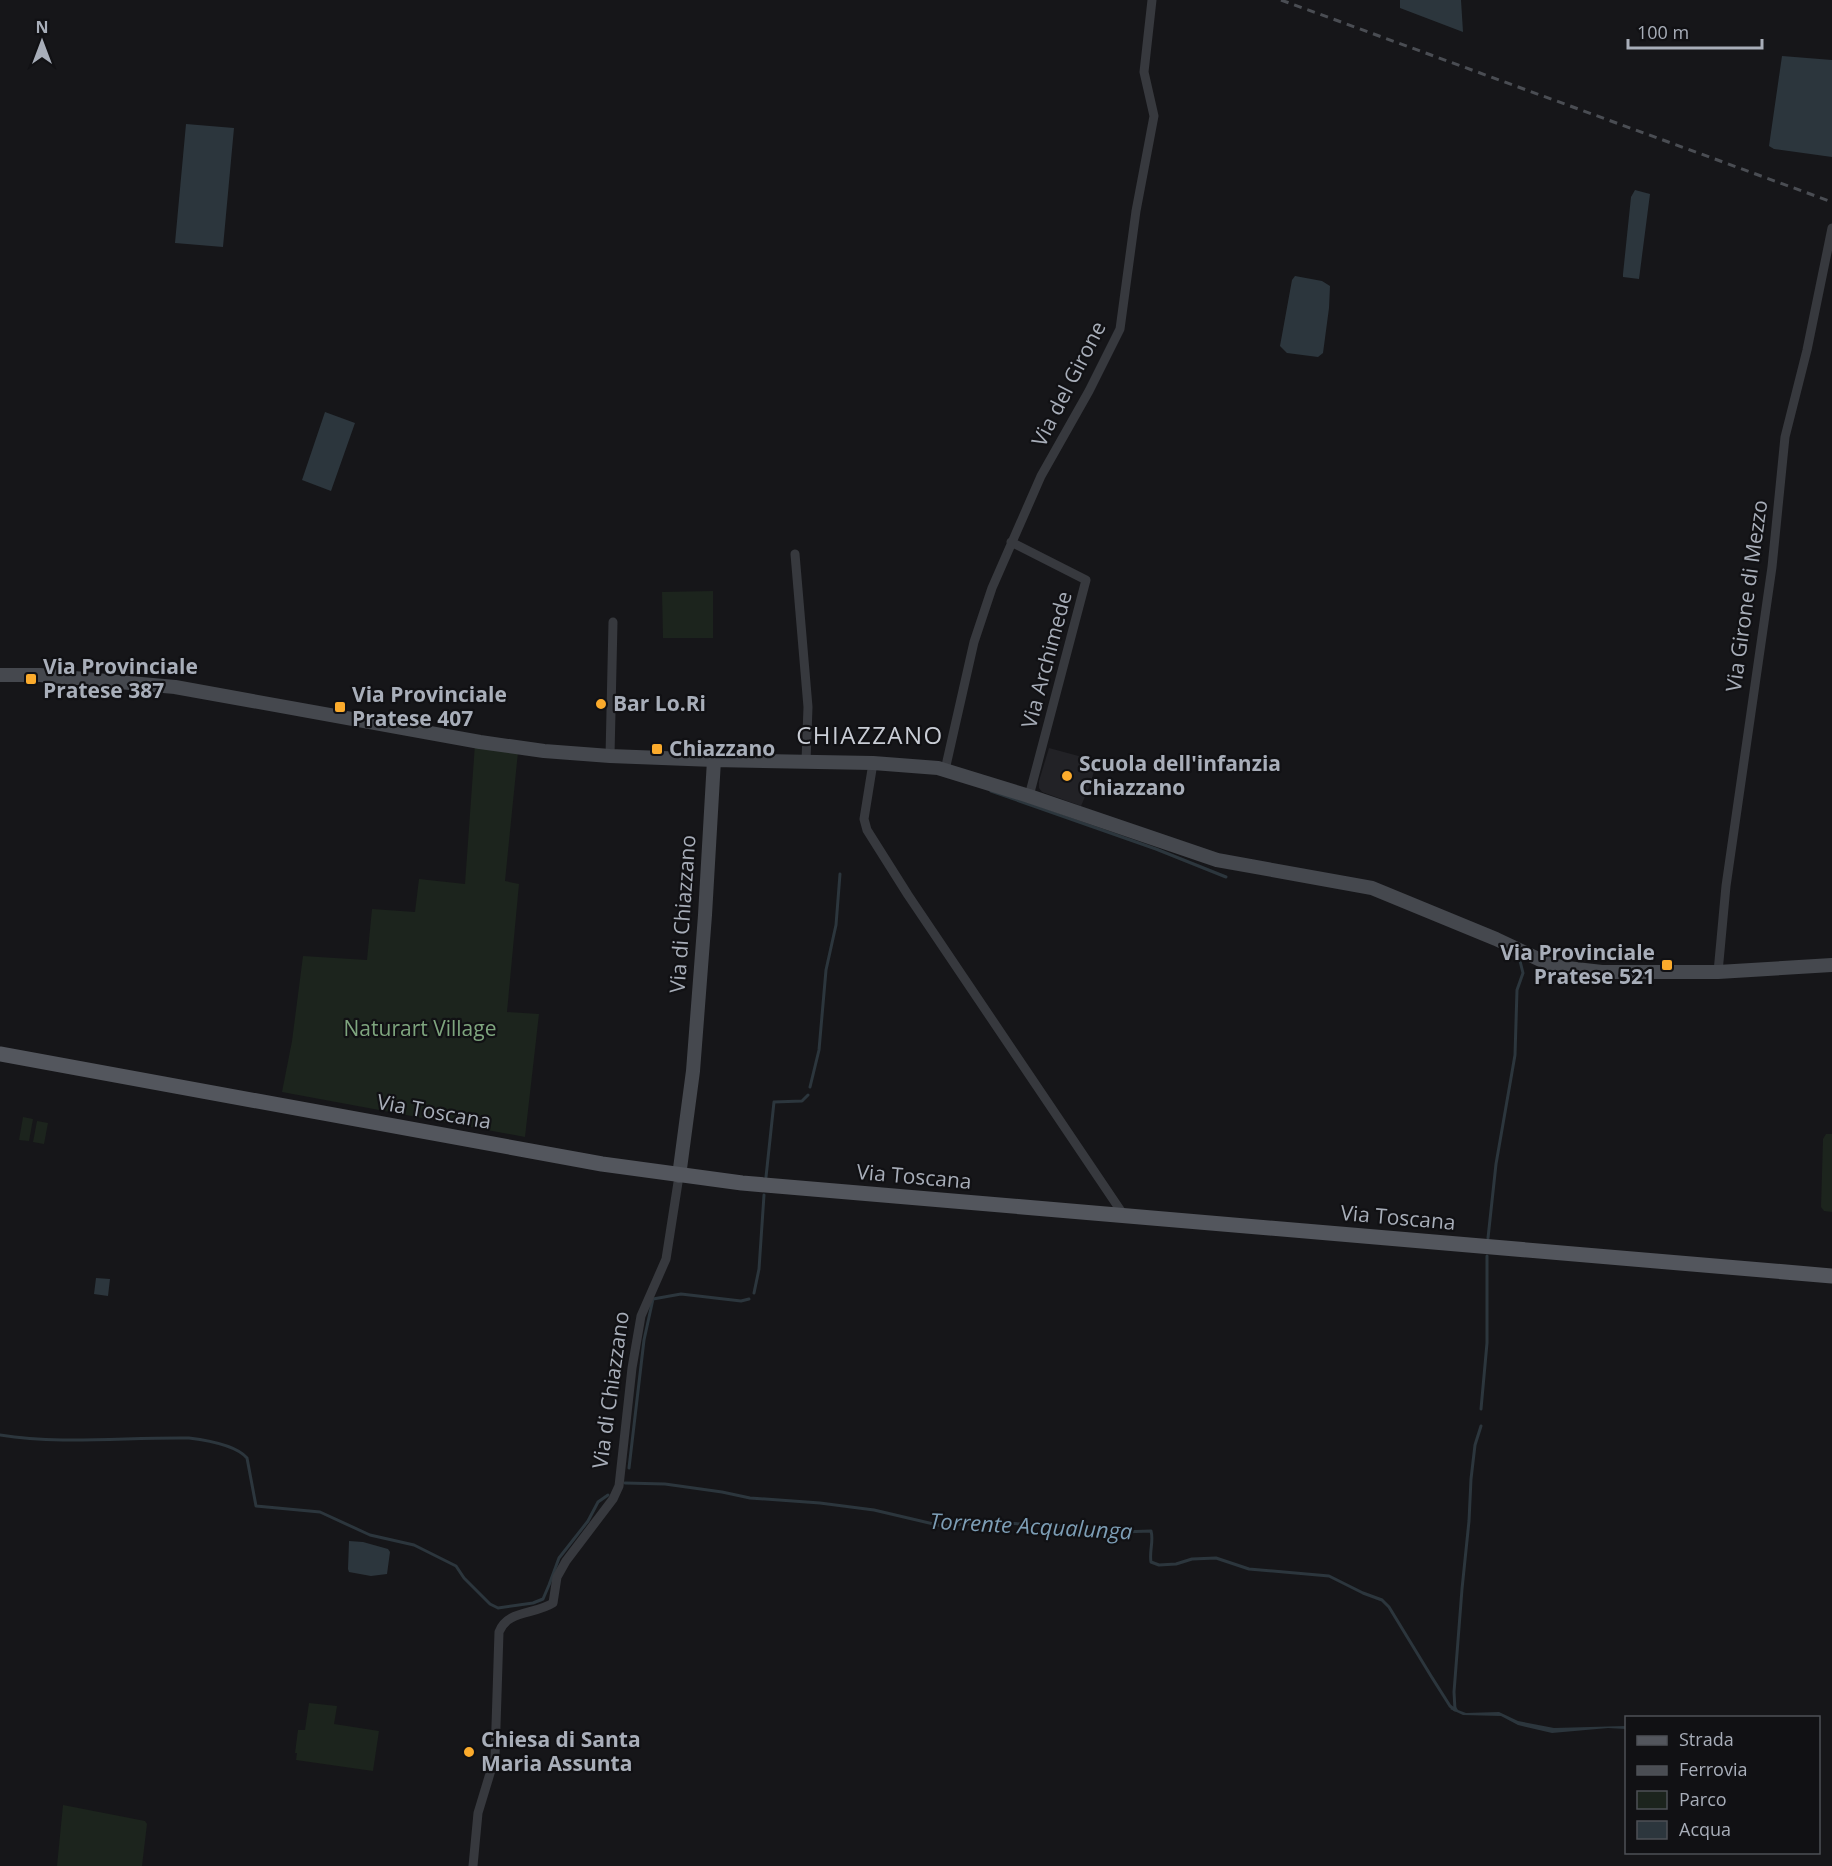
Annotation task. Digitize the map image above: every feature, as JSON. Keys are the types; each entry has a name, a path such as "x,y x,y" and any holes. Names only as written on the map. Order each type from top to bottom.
{"main road":[{"name":"Via Toscana","path":"0,1054 602,1164 679,1176 1125,1217 1832,1276"}],"street":[{"name":"Via del Girone","path":"945,770 981,617 1041,476 1089,391 1120,328 1136,211 1154,116 1144,72 1152,0"},
{"name":"Via Girone di Mezzo","path":"1718,972 1728,874 1773,562 1785,437 1807,350 1832,228"},
{"name":"Via Archimede","path":"1011,542 1086,580 1029,796"},
{"path":"795,554 808,707 806,761"},
{"path":"610,756 613,622"},
{"path":"0,675 40,675 175,687 544,751 610,756 927,766 1029,796 1217,860 1372,888 1496,939 1549,964 1567,968 1602,972 1718,972 1832,965"},
{"name":"Via di Chiazzano","path":"473,1866 478,1813 495,1757 499,1632 502,1623 511,1617 543,1609 553,1603 557,1577 566,1561 613,1499 619,1486 632,1368 641,1316 666,1259 693,1071 714,760"},
{"path":"873,763 864,819 867,830 914,905 1125,1217"}],"shaded area":[{"name":"Scuola dell'infanzia Chiazzano","path":"1049,748 1097,761 1081,806 1042,792 1039,788"}],"green space":[{"path":"713,591 713,638 663,638 662,592"},
{"name":"Naturart Village","path":"475,744 518,752 505,881 519,884 507,1012 539,1014 525,1137 282,1092 292,1041 303,956 367,960 372,909 415,912 419,879 465,884"},
{"path":"23,1117 33,1119 29,1141 19,1140"},
{"path":"37,1121 48,1123 44,1144 33,1142"},
{"path":"1826,1134 1832,1134 1832,1212 1824,1211 1821,1207 1823,1139"},
{"path":"309,1703 337,1706 334,1724 379,1731 373,1771 296,1760 298,1730 305,1730"},
{"path":"63,1805 145,1821 147,1824 142,1866 57,1866"}],"water":[{"path":"1400,0 1461,0 1463,32 1400,8"},
{"path":"1782,56 1832,60 1832,157 1774,149 1769,146"},
{"path":"186,124 234,128 223,247 175,243"},
{"path":"1635,190 1650,194 1639,279 1623,277 1631,197"},
{"path":"1295,276 1322,281 1330,286 1323,353 1318,357 1287,353 1280,346 1292,280"},
{"path":"325,412 355,423 331,491 302,480"},
{"path":"96,1278 110,1279 108,1296 94,1294"},
{"path":"349,1541 363,1542 388,1549 390,1552 387,1574 371,1576 349,1572"},
{"path":"1456,1707 1466,1713 1499,1712 1518,1721 1554,1728 1625,1726 1625,1729 1608,1728 1552,1733 1518,1725 1501,1716 1463,1715 1450,1709"}],"waterway":[{"path":"991,791 1156,849 1226,877"},
{"path":"810,1087 819,1050 826,970 836,925 840,874"},
{"path":"1488,1238 1496,1164 1515,1055 1517,990 1523,973 1520,961 1511,953"},
{"path":"766,1177 774,1102 802,1101 808,1095"},
{"path":"754,1293 759,1269 764,1195"},
{"path":"1481,1409 1487,1343 1487,1256"},
{"path":"629,1468 644,1340 653,1299 681,1294 741,1301 749,1299"},
{"path":"1455,1710 1454,1692 1471,1479 1475,1445 1481,1426"},
{"path":"0,1435 47,1440 189,1438 228,1446 247,1458 256,1506 320,1512 370,1535 414,1545 456,1566 464,1578 490,1604 498,1608 533,1603 543,1599 559,1558 588,1521 598,1502 608,1495"},
{"name":"Torrente Acqualunga","path":"625,1483 665,1484 750,1498 874,1510 942,1526 988,1522 1056,1526 1090,1533 1151,1531 1151,1562 1159,1565 1176,1564 1192,1559 1216,1558 1249,1569 1329,1576 1382,1600 1389,1607 1450,1706 1455,1710"}],"railway":[{"path":"1281,0 1832,202"}],"place":[{"name":"Via Provinciale Pratese 387","path":"31,679"},
{"name":"Bar Lo.Ri","path":"601,704"},
{"name":"Via Provinciale Pratese 407","path":"340,707"},
{"name":"Chiazzano","path":"657,749"},
{"name":"Scuola dell'infanzia Chiazzano","path":"1067,776"},
{"name":"Via Provinciale Pratese 521","path":"1667,965"},
{"name":"Chiesa di Santa Maria Assunta","path":"469,1752"}],"district":[{"name":"CHIAZZANO","path":"870,736"}]}
